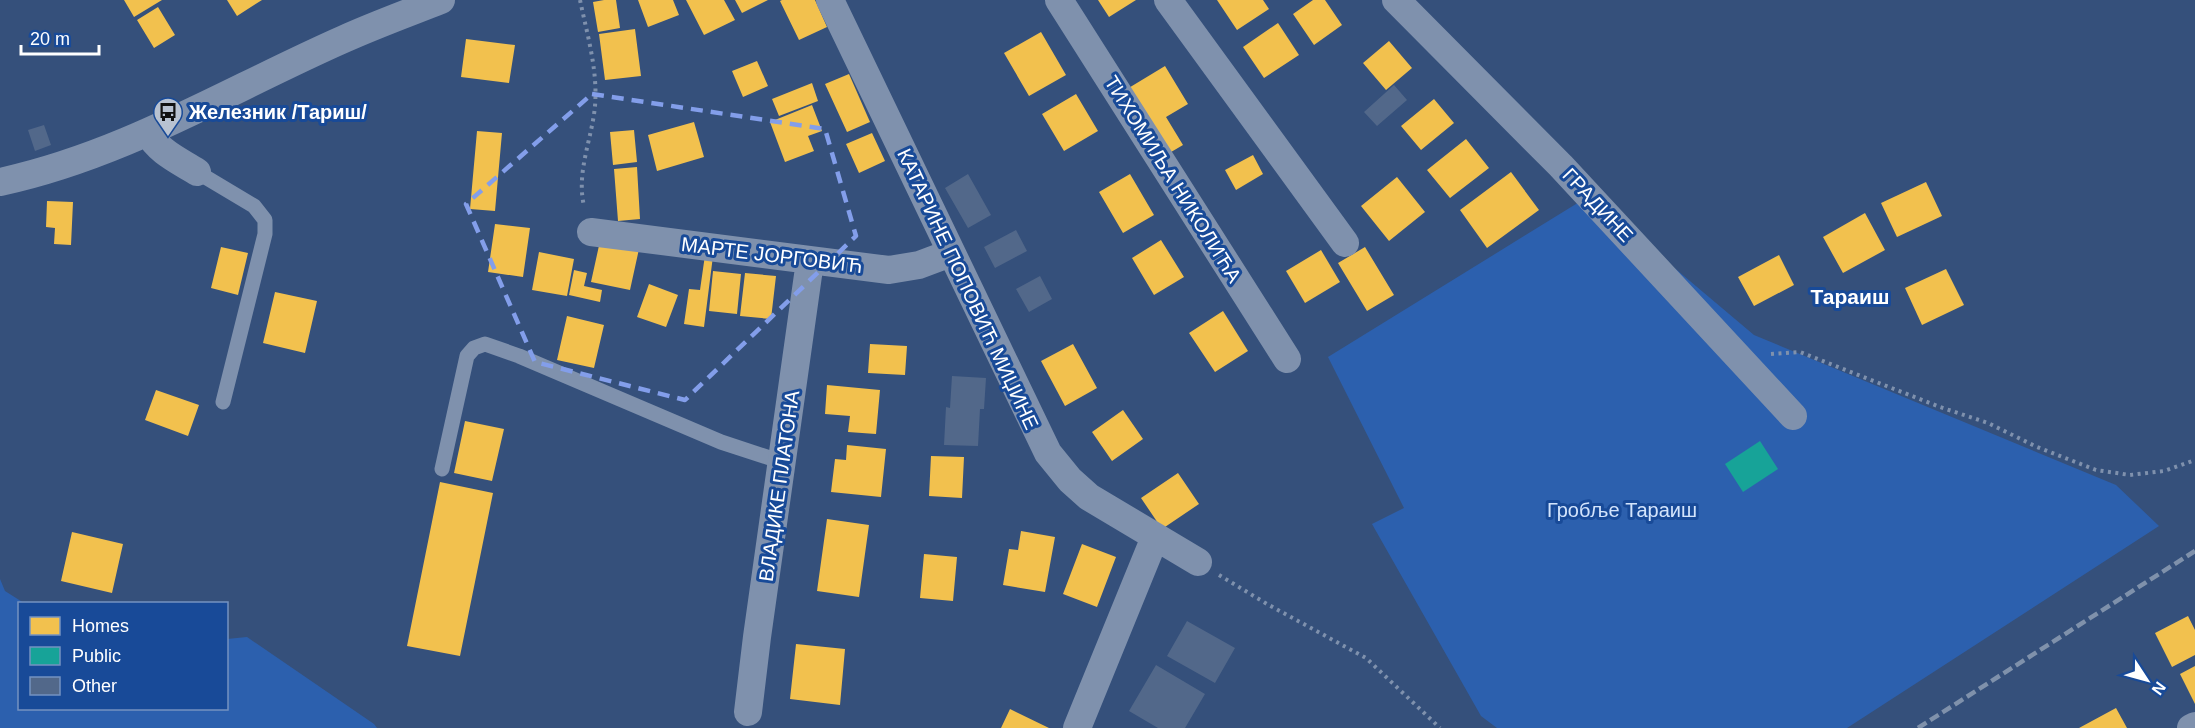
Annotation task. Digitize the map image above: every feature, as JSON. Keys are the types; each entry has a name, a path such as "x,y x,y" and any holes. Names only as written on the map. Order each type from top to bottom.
{"street":[{"path":"0,182 45,171 120,146 344,39 441,0"},
{"name":"КАТАРИНЕ ПОПОВИЋ МИЏИНЕ","path":"830,0 1048,453 1070,480 1089,497 1198,562"},
{"name":"ТИХОМИЉА НИКОЛИЋА","path":"1059,0 1287,358"},
{"path":"1168,0 1345,243"},
{"name":"ГРАДИНЕ","path":"1396,0 1561,166 1793,416"},
{"path":"148,132 163,151 198,172"},
{"name":"МАРТЕ ЈОРГОВИЋ","path":"591,232 889,270 919,266 951,253"},
{"name":"ВЛАДИКЕ ПЛАТОНА","path":"748,712 810,261"},
{"path":"1077,728 1155,537"}],"lane":[{"path":"198,172 254,206 265,220 265,234 223,402"},
{"path":"442,469 467,356 474,348 485,344 509,352 721,442 782,462"}],"path":[{"path":"580,0 594,68 595,106 583,165 582,198 591,232"},
{"path":"1737,355 1800,352 1940,407 1988,423 2037,447 2096,470 2130,475 2164,471 2195,460"},
{"path":"1198,562 1267,604 1366,658 1440,728"}],"highlighted area":[{"path":"592,94 825,129 856,236 685,400 535,362 466,204"}],"green space":[{"name":"Гробље Тараиш","path":"1589,196 1754,335 2116,485 2159,526 1847,728 1497,728 1481,716 1372,524 1404,508 1328,357"},
{"path":"0,579 5,591 22,602 18,602 18,710 228,710 228,639 247,637 377,728 0,728"}],"building: Homes":[{"path":"124,0 162,0 134,17"},
{"path":"227,0 262,0 237,16"},
{"path":"616,0 620,28 598,32 593,2"},
{"path":"638,0 673,0 679,15 648,27"},
{"path":"686,0 724,0 735,20 704,35"},
{"path":"735,0 768,0 742,13"},
{"path":"815,0 827,27 799,40 780,1"},
{"path":"1098,0 1136,0 1109,17"},
{"path":"1217,0 1263,0 1269,9 1237,30"},
{"path":"1313,0 1325,0 1342,25 1314,45 1293,14"},
{"path":"158,7 175,35 154,48 137,20"},
{"path":"1278,23 1299,55 1264,78 1243,47"},
{"path":"635,29 641,76 605,80 599,34"},
{"path":"1041,32 1066,75 1029,96 1004,53"},
{"path":"466,39 515,45 509,83 461,77"},
{"path":"1389,41 1412,68 1386,90 1363,63"},
{"path":"757,61 768,86 743,97 732,71"},
{"path":"1165,66 1188,104 1166,117 1183,145 1166,155 1127,89"},
{"path":"849,74 870,122 847,132 825,84"},
{"path":"812,83 818,101 779,116 772,99"},
{"path":"1076,94 1098,131 1064,151 1042,114"},
{"path":"1434,99 1454,123 1421,150 1401,126"},
{"path":"812,105 822,131 808,136 814,151 785,162 770,122"},
{"path":"694,122 704,157 657,171 648,135"},
{"path":"634,130 637,162 613,165 610,132"},
{"path":"477,131 502,133 495,211 470,209"},
{"path":"872,133 885,161 859,173 846,144"},
{"path":"1466,139 1489,168 1450,198 1427,170"},
{"path":"1253,155 1263,174 1236,190 1225,170"},
{"path":"637,167 640,219 618,221 614,169"},
{"path":"1511,172 1539,210 1487,248 1460,210"},
{"path":"1130,174 1154,215 1123,233 1099,192"},
{"path":"1397,177 1425,212 1389,241 1361,206"},
{"path":"1926,182 1942,216 1897,237 1881,203"},
{"path":"47,201 73,202 71,245 54,244 55,228 46,227"},
{"path":"1865,213 1885,250 1843,273 1823,237"},
{"path":"495,224 530,228 523,277 488,272"},
{"path":"1161,240 1184,277 1154,295 1132,258"},
{"path":"600,241 639,249 630,290 591,282"},
{"path":"221,247 248,253 238,295 211,288"},
{"path":"1365,247 1394,295 1367,311 1338,263"},
{"path":"1321,250 1340,282 1305,303 1286,271"},
{"path":"539,252 574,259 567,296 532,290"},
{"path":"705,255 713,256 704,327 684,324 689,289 700,290"},
{"path":"1779,255 1794,285 1754,306 1738,277"},
{"path":"1946,269 1964,305 1922,325 1905,288"},
{"path":"574,270 587,273 584,286 602,290 600,302 569,295"},
{"path":"713,271 741,274 737,314 709,311"},
{"path":"745,273 776,276 771,319 740,316"},
{"path":"649,284 678,295 666,327 637,317"},
{"path":"275,292 317,301 305,353 263,343"},
{"path":"1223,311 1248,351 1215,372 1189,333"},
{"path":"567,316 604,325 594,368 557,360"},
{"path":"870,344 907,346 905,375 868,373"},
{"path":"1073,344 1097,388 1065,406 1041,361"},
{"path":"827,385 880,390 876,434 848,432 850,416 825,414"},
{"path":"156,390 199,405 188,436 145,420"},
{"path":"1123,410 1143,439 1112,461 1092,432"},
{"path":"465,421 504,429 492,481 454,473"},
{"path":"847,445 886,449 881,497 831,492 835,459 846,460"},
{"path":"931,456 964,457 962,498 929,496"},
{"path":"1178,473 1199,504 1162,529 1141,498"},
{"path":"440,482 493,493 460,656 407,646"},
{"path":"827,519 869,525 859,597 817,591"},
{"path":"1021,531 1055,537 1045,592 1003,585 1009,549 1018,550"},
{"path":"72,532 123,544 112,593 61,581"},
{"path":"1082,544 1116,557 1097,607 1063,594"},
{"path":"924,554 957,557 953,601 920,598"},
{"path":"2188,616 2195,630 2195,655 2172,667 2155,633"},
{"path":"796,644 845,649 840,705 790,699"},
{"path":"2195,666 2195,704 2180,674"},
{"path":"2116,708 2127,728 2079,728"},
{"path":"1010,709 1049,728 1001,728"}],"building: Public":[{"path":"1760,441 1778,469 1743,492 1725,464"}],"building: Other":[{"path":"1394,85 1407,100 1377,126 1364,112"},
{"path":"44,125 51,145 35,151 28,130"},
{"path":"968,174 991,215 968,228 945,188"},
{"path":"1016,230 1027,251 995,268 984,247"},
{"path":"1040,276 1052,299 1029,312 1016,289"},
{"path":"952,376 986,378 984,409 980,409 978,446 944,445 946,407 950,408"},
{"path":"1187,621 1235,648 1215,683 1167,656"},
{"path":"1156,665 1205,694 1185,728 1158,728 1129,711"}],"railway":[{"path":"1918,728 2195,551"}],"place":[{"name":"Железник /Тариш/","path":"168,138"}],"district":[{"name":"Тараиш","path":"1850,296"}]}
